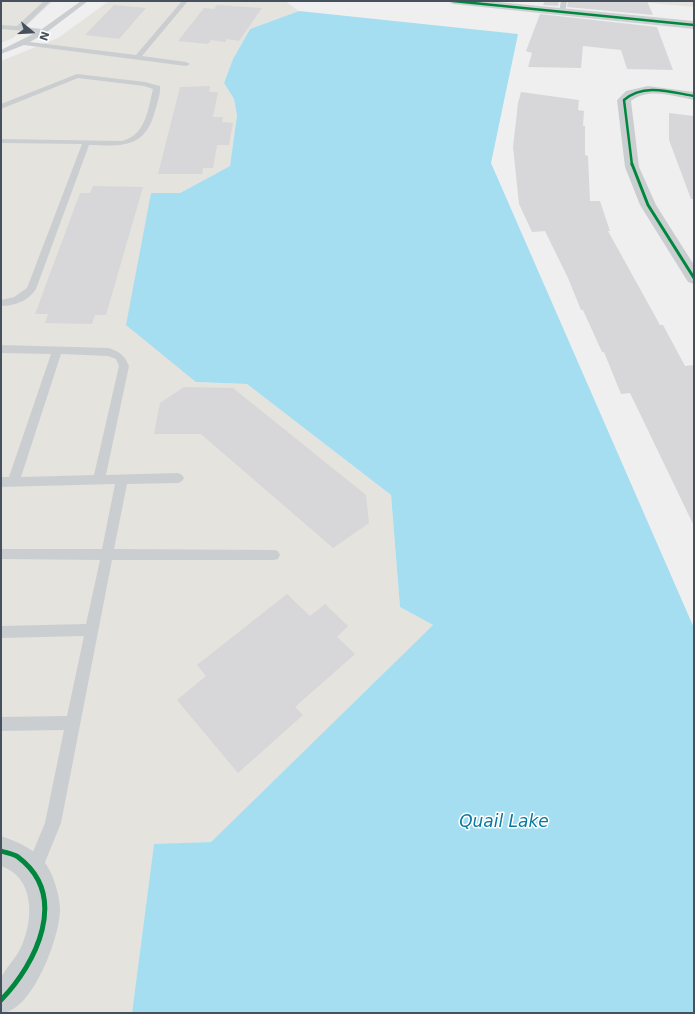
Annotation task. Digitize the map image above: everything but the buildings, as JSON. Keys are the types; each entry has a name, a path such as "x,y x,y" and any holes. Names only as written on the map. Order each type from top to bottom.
{"main road":[{"path":"453,1 563,6 694,25"}],"street":[{"path":"694,96 644,90 635,92 624,100 632,167 648,205 694,278"},
{"path":"1,851 18,857 33,871 43,892 45,917 39,946 24,974 1,1000"}],"lane":[{"path":"18,29 48,1"},
{"path":"1,52 25,43 45,31 85,1"},
{"path":"137,58 185,1"},
{"path":"1,27 45,31"},
{"path":"25,43 186,64"},
{"path":"1,107 77,76 145,84 157,88 146,127 139,136 127,142 86,143 80,141 1,141"},
{"path":"1,303 11,303 27,296 31,289 86,143"},
{"path":"1,349 109,352 120,357 124,366 99,480"},
{"path":"13,482 57,350"},
{"path":"1,482 178,478"},
{"path":"33,871 53,823 122,480"},
{"path":"1,554 274,556"},
{"path":"1,632 91,630"},
{"path":"1,724 73,723"}],"shaded area":[{"path":"1,1 53,1 13,38 1,43"},
{"path":"109,1 285,1 299,11 250,29 233,59 224,83 234,99 237,115 230,166 180,193 196,382 247,384 391,495 400,607 433,625 211,842 154,845 132,1013 1,1013 1,61 58,38"},
{"path":"630,1 694,1 694,7"}],"water":[{"name":"Quail Lake","path":"299,11 518,34 491,163 694,628 694,1013 132,1013 154,844 211,842 433,625 400,607 391,495 247,384 196,382 126,325 151,193 180,193 230,166 237,115 234,99 224,83 233,59 250,29"}],"cycle path":[{"path":"453,1 694,25"},
{"path":"694,96 667,91 648,90 631,94 624,100 632,167 648,205 694,278"},
{"path":"1,851 18,857 33,872 42,889 45,909 42,929 36,950 26,969 14,986 1,1000"}]}
